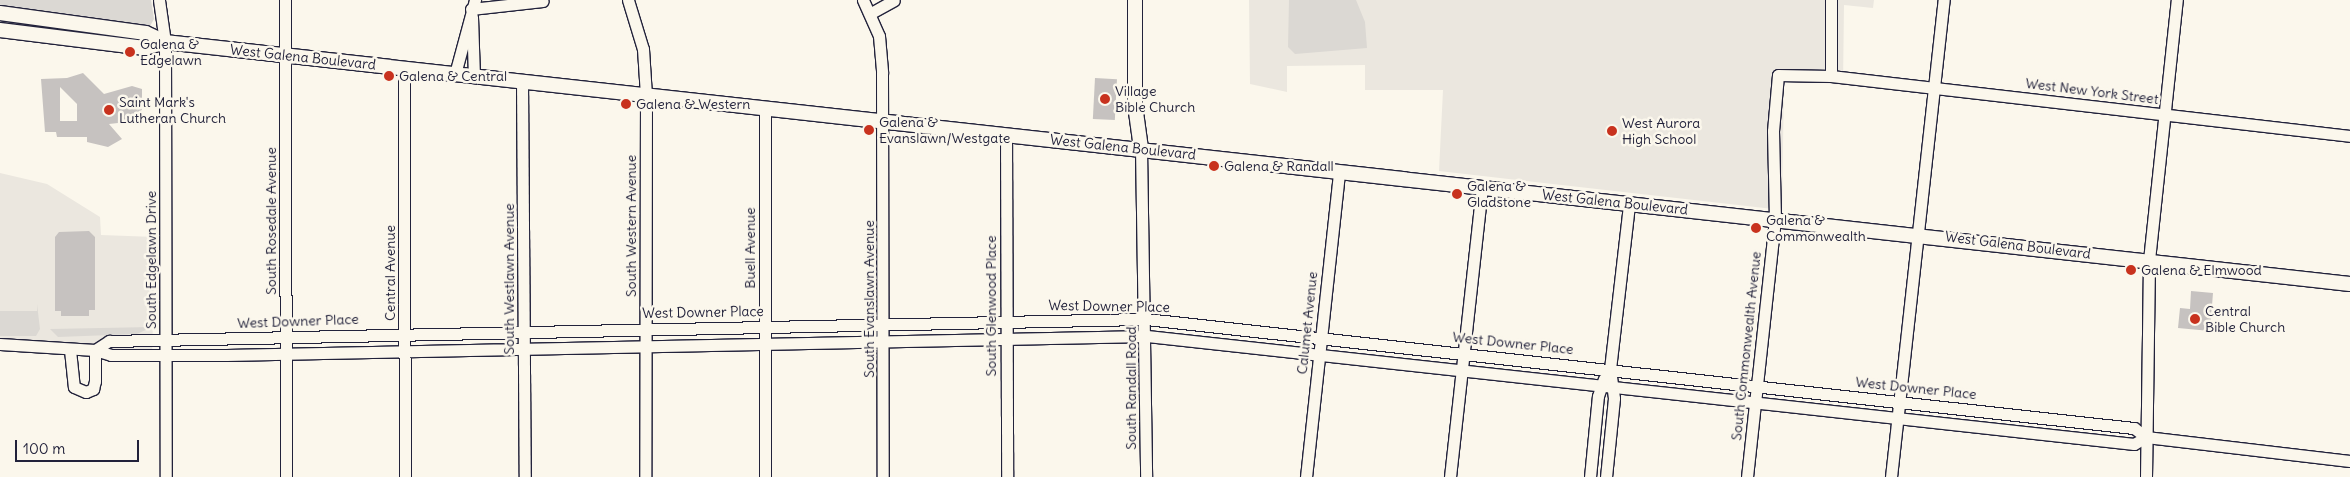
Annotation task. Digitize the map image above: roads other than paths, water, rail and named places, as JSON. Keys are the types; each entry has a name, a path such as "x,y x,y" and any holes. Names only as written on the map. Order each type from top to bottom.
{"main road":[{"path":"1135,0 1135,105 1141,148"},
{"name":"West Galena Boulevard","path":"0,13 146,33 164,42 285,56 1141,148 1339,172 1917,234 2350,284"},
{"path":"0,19 14,14"},
{"name":"West Galena Boulevard","path":"0,30 145,48 164,42"}],"street":[{"name":"South Edgelawn Drive","path":"159,0 164,42 166,477"},
{"name":"South Rosedale Avenue","path":"285,0 286,477"},
{"name":"South Western Avenue","path":"628,0 643,50 646,95 645,477"},
{"name":"South Evanslawn Avenue","path":"863,0 871,13 879,36 883,121 883,477"},
{"path":"871,13 894,0"},
{"path":"1831,0 1831,76"},
{"path":"1891,477 1944,0"},
{"path":"2146,477 2149,260 2177,0"},
{"path":"472,3 544,1"},
{"path":"455,74 472,3"},
{"path":"472,3 474,76"},
{"name":"Central Avenue","path":"404,69 405,477"},
{"name":"South Commonwealth Avenue","path":"1747,477 1775,219 1774,80 1785,73 1831,76"},
{"name":"West New York Street","path":"1831,76 2350,136"},
{"name":"South Westlawn Avenue","path":"522,81 525,477"},
{"name":"Buell Avenue","path":"765,108 765,477"},
{"name":"South Glenwood Place","path":"1006,134 1007,477"},
{"name":"South Randall Road","path":"1141,148 1147,336 1146,477"},
{"name":"Calumet Avenue","path":"1306,477 1339,172"},
{"path":"1450,477 1482,187"},
{"path":"1590,477 1610,369 1628,204"},
{"name":"West Downer Place","path":"95,350 108,340 884,323 1146,320 1464,353 2134,428 2146,437 2350,462"},
{"name":"West Downer Place","path":"0,344 70,350 95,350 111,355 166,355 765,343 884,338 1147,336 2134,444 2146,437"},
{"path":"70,350 74,387 86,392 93,389 95,381 95,350"},
{"path":"1606,477 1607,385"}],"place":[{"name":"Galena & Edgelawn","path":"130,52"},
{"name":"Galena & Central","path":"389,76"},
{"name":"Village Bible Church","path":"1105,99"},
{"name":"Galena & Western","path":"626,104"},
{"name":"Saint Mark's Lutheran Church","path":"109,110"},
{"name":"Galena & Evanslawn/Westgate","path":"869,130"},
{"name":"West Aurora High School","path":"1612,131"},
{"name":"Galena & Randall","path":"1214,166"},
{"name":"Galena & Gladstone","path":"1457,194"},
{"name":"Galena & Commonwealth","path":"1756,228"},
{"name":"Galena & Elmwood","path":"2131,270"},
{"name":"Central Bible Church","path":"2195,319"}]}
